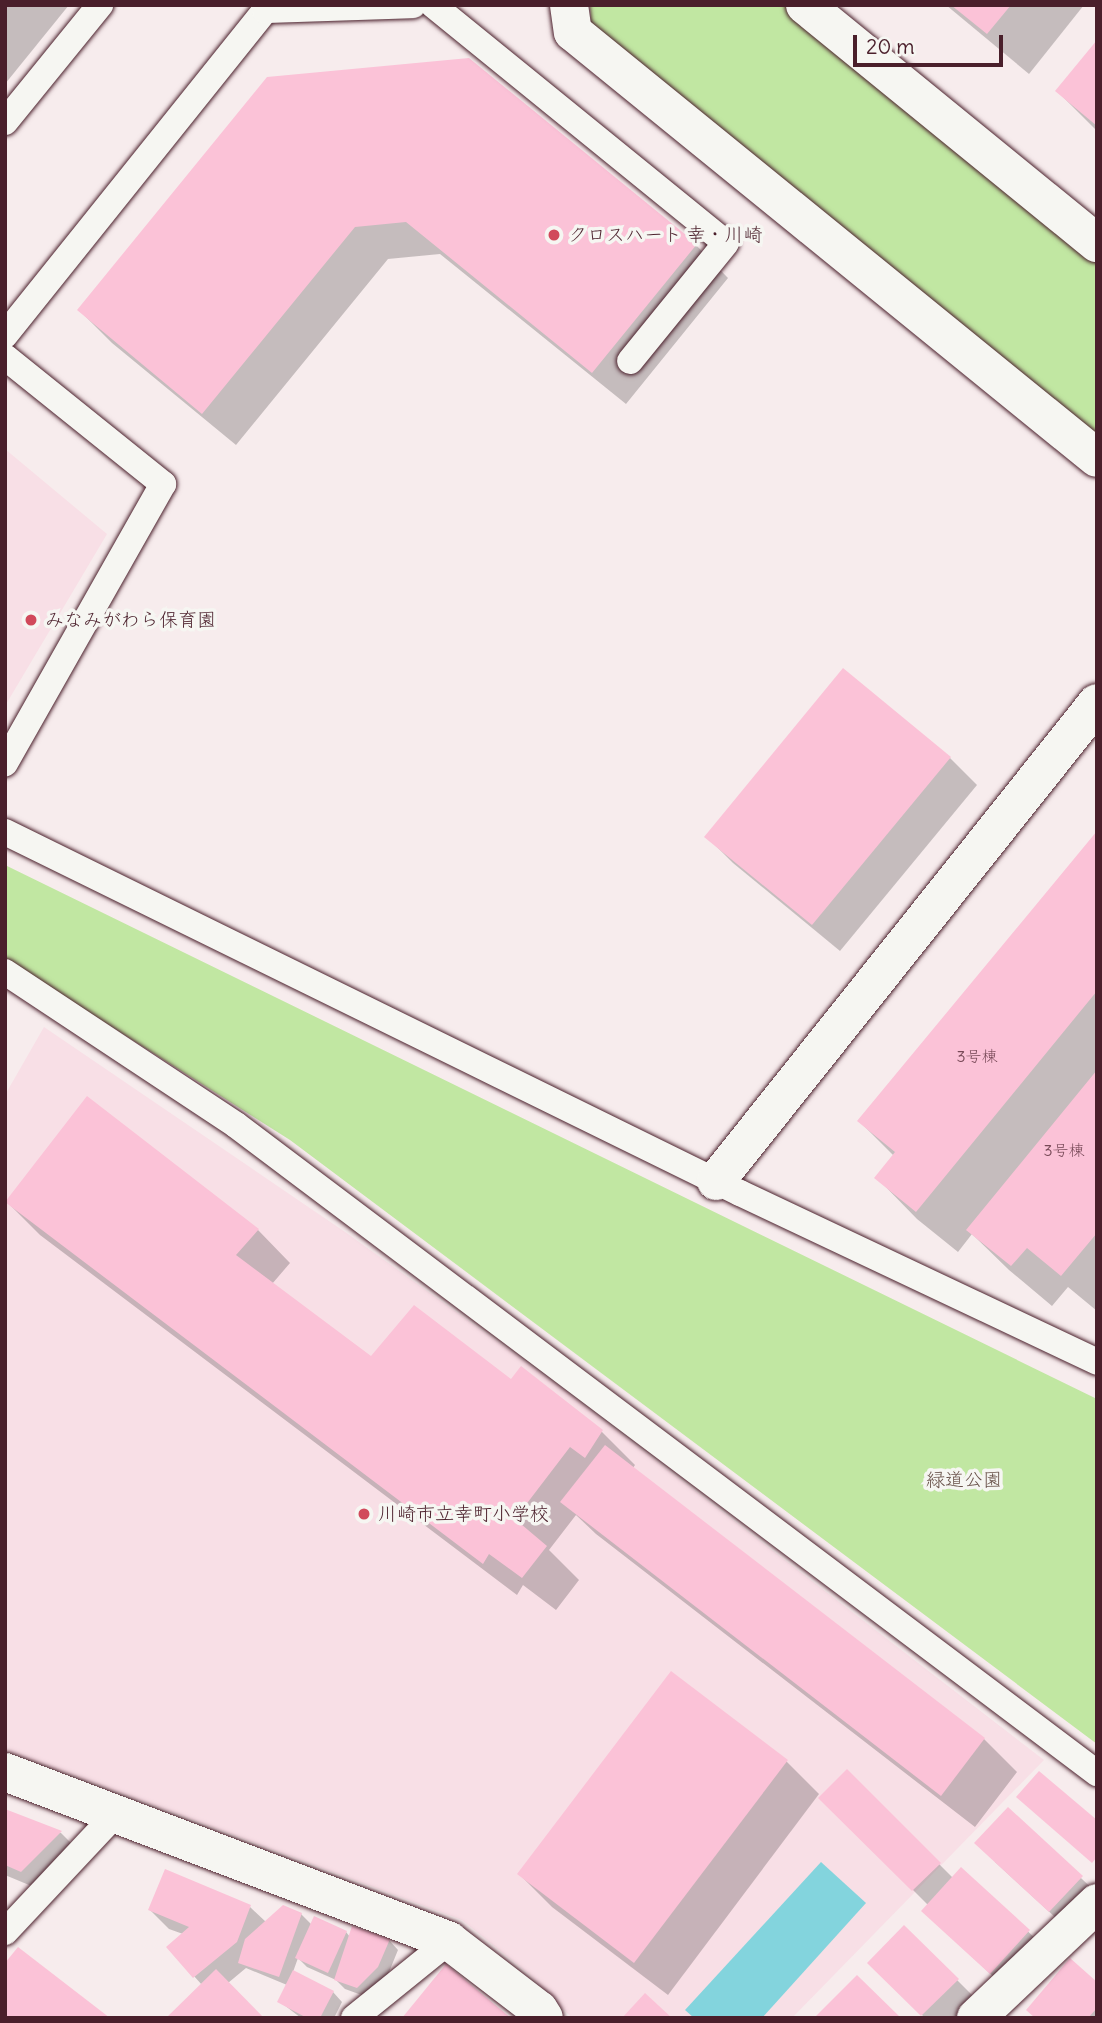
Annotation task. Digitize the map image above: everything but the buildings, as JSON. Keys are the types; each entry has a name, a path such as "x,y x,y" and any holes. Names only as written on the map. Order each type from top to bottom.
{"street":[{"path":"569,5 573,32 1097,458"},
{"path":"806,5 1097,243"},
{"path":"716,1181 1097,703"},
{"path":"5,1772 449,1941 544,2018"},
{"path":"976,2018 1097,1903"}],"lane":[{"path":"5,122 100,5"},
{"path":"5,335 265,10 413,5"},
{"path":"433,5 726,243 630,361"},
{"path":"5,357 163,484 5,763"},
{"path":"5,832 716,1181 1097,1362"},
{"path":"5,972 236,1125 1097,1773"},
{"path":"5,1932 116,1814"},
{"path":"354,2018 449,1941"}],"shaded area":[{"name":"みなみがわら保育園","path":"5,449 107,534 5,706"},
{"name":"川崎市立幸町小学校","path":"44,1027 348,1234 563,1389 1044,1760 792,2018 572,2018 529,1974 462,1920 5,1750 5,1095"}],"green space":[{"path":"590,5 785,5 1097,263 1097,442 592,34"},
{"name":"緑道公園","path":"5,865 1097,1399 1097,1744 290,1140 5,959"}],"water":[{"path":"821,1862 866,1903 762,2018 694,2018 685,2010"}],"place":[{"name":"クロスハート 幸・川崎","path":"554,235"},
{"name":"みなみがわら保育園","path":"31,620"},
{"name":"川崎市立幸町小学校","path":"364,1514"}]}
